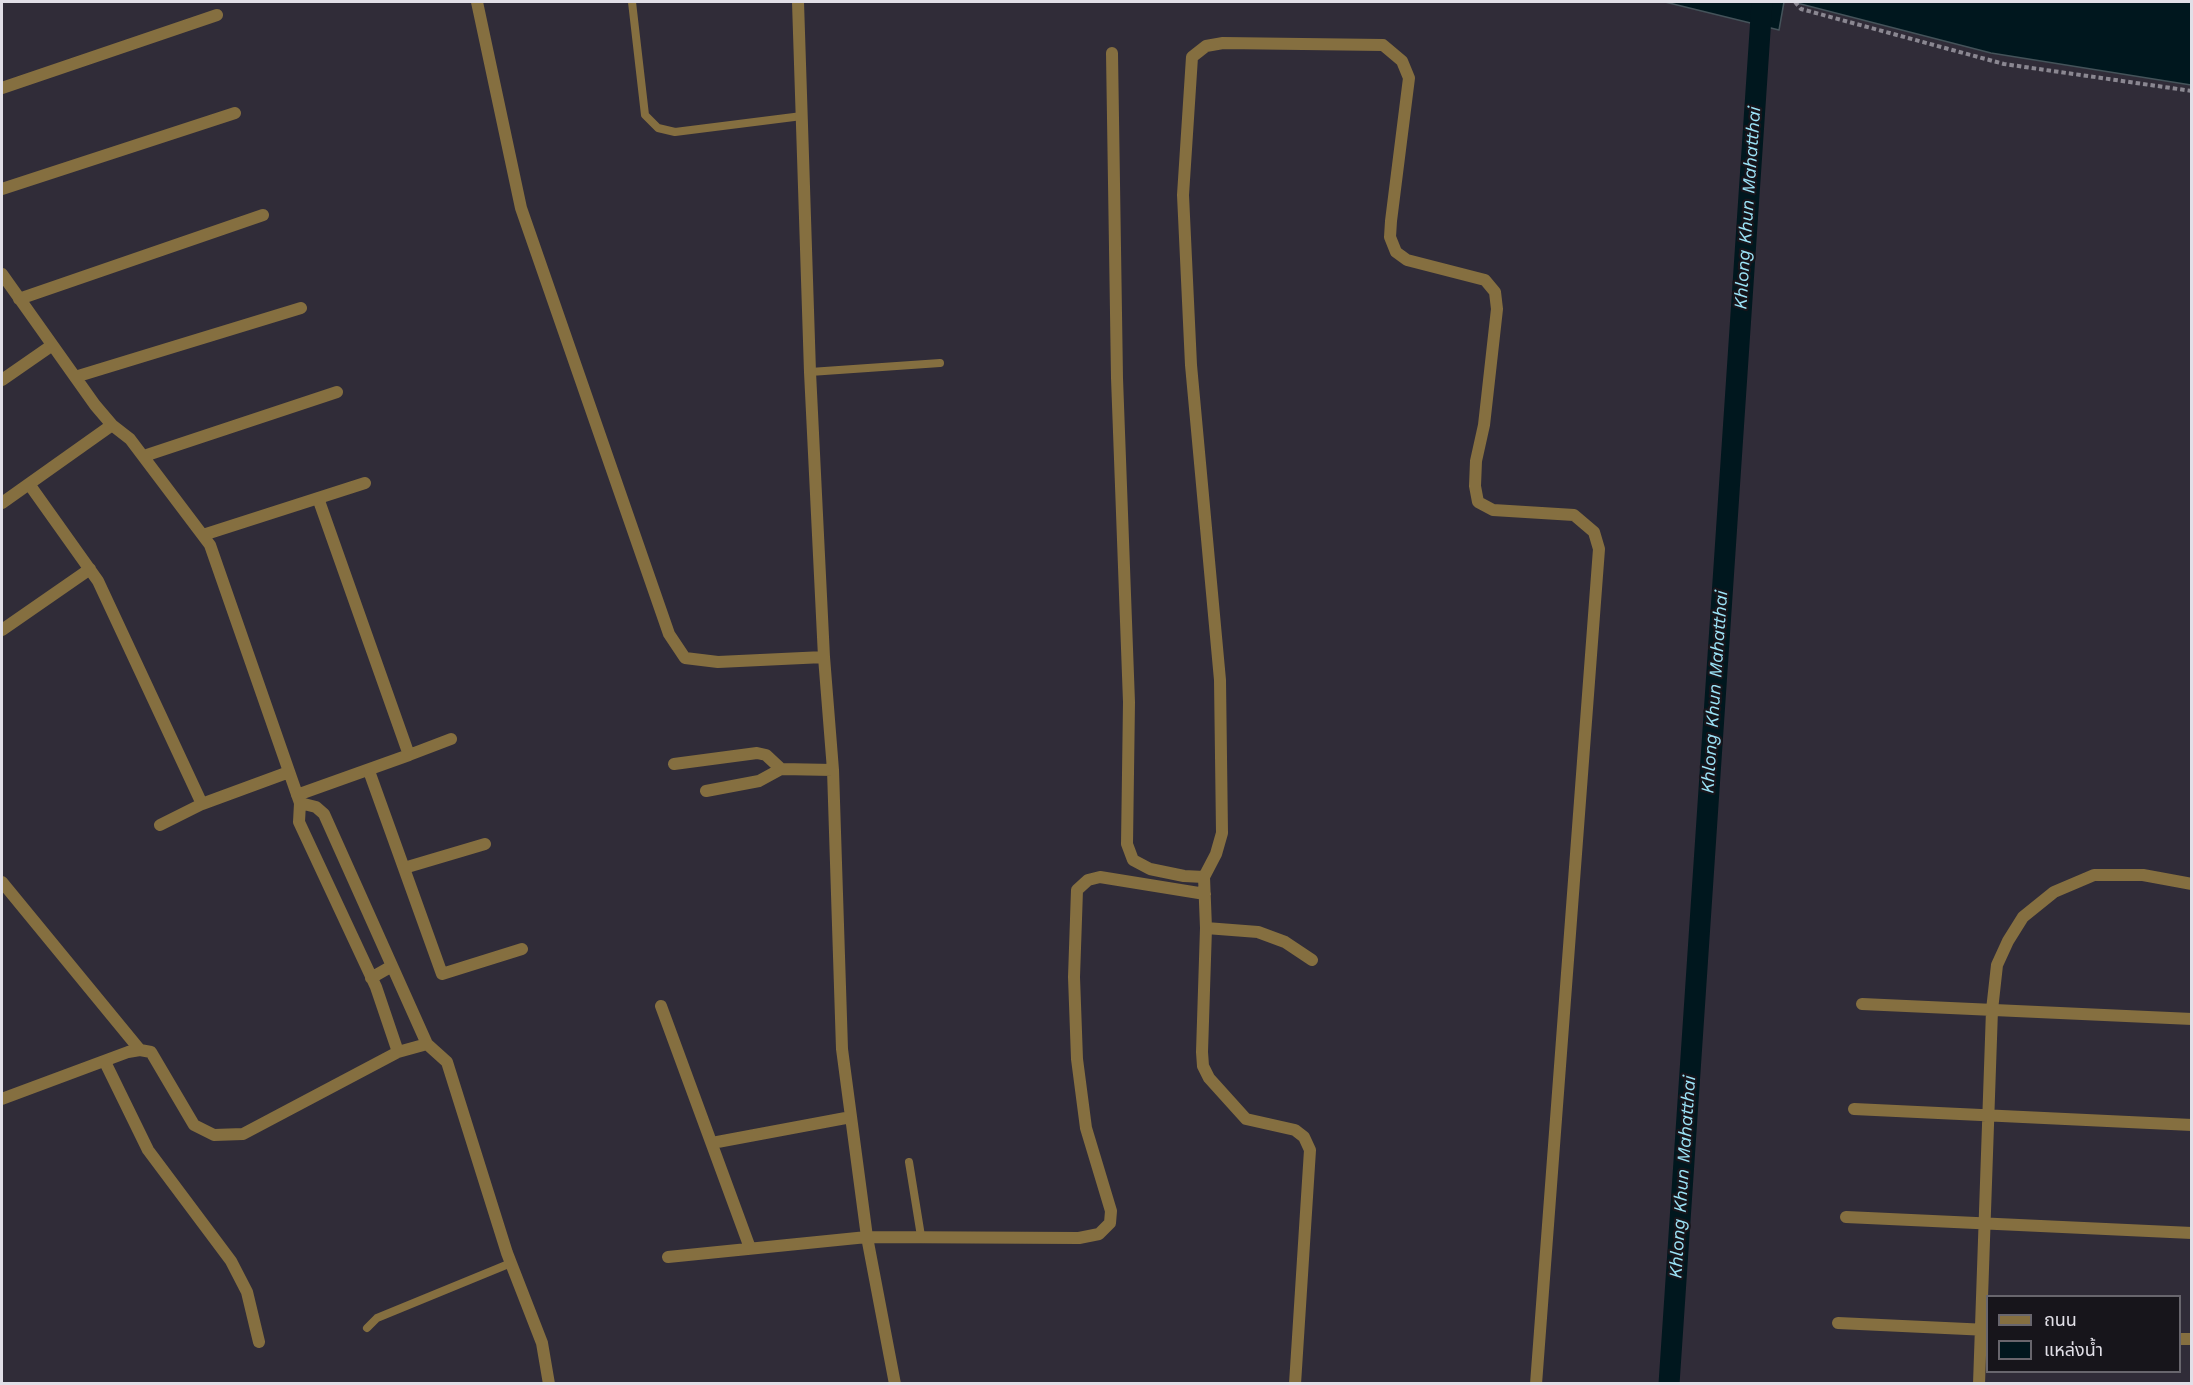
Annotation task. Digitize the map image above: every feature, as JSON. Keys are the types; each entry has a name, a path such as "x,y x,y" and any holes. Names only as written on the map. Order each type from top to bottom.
{"street":[{"path":"477,2 521,208 669,634 685,658 718,662 824,657"},
{"path":"798,2 810,372 824,657 833,770 842,1050 867,1237 895,1383"},
{"path":"2,88 217,15"},
{"path":"1295,1383 1310,1150 1304,1137 1295,1130 1246,1119 1209,1078 1203,1066 1206,928 1204,877 1216,854 1222,832 1220,680 1191,365 1183,195 1192,57 1206,46 1223,43 1383,45 1402,61 1409,78 1390,221 1390,237 1396,252 1407,260 1485,280 1495,292 1497,309 1484,425 1476,461 1475,486 1478,502 1493,510 1574,515 1594,532 1599,549 1536,1383"},
{"path":"1112,53 1117,378 1129,702 1127,844 1133,860 1150,869 1204,877"},
{"path":"2,189 235,113"},
{"path":"19,299 263,214"},
{"path":"2,274 51,346 112,425 130,439 144,456 203,535 215,556 299,799 299,822 371,978 398,1052"},
{"path":"75,377 301,308"},
{"path":"2,380 51,346"},
{"path":"144,456 337,392"},
{"path":"2,503 112,425"},
{"path":"29,483 90,569 202,804"},
{"path":"203,535 365,483"},
{"path":"318,498 409,755"},
{"path":"2,630 90,569"},
{"path":"299,799 451,739"},
{"path":"674,764 757,753 766,755 781,769"},
{"path":"706,791 759,781 781,769 833,770"},
{"path":"369,771 442,974 522,949"},
{"path":"160,825 202,804 289,772"},
{"path":"299,799 316,807 324,814 427,1044 447,1062 511,1263 542,1342 549,1383"},
{"path":"404,868 485,844"},
{"path":"1979,1383 1984,1330 1992,1010 1997,965 2023,917 2054,892 2094,875 2143,875 2192,884"},
{"path":"668,1257 867,1237 1079,1238 1099,1234 1110,1223 1111,1211 1086,1128 1077,1059 1074,977 1077,890 1088,880 1100,877 1205,894"},
{"path":"2,882 140,1050"},
{"path":"1206,928 1258,932 1285,942 1312,960"},
{"path":"371,978 392,966"},
{"path":"1862,1004 2192,1019"},
{"path":"661,1006 750,1248"},
{"path":"2,1099 140,1050 151,1052 194,1125 214,1136 243,1134 398,1052 427,1044"},
{"path":"105,1062 148,1150 231,1261 247,1292 259,1342"},
{"path":"1854,1109 2192,1125"},
{"path":"712,1143 851,1116"},
{"path":"1846,1217 2192,1233"},
{"path":"1838,1323 1984,1330"}],"lane":[{"path":"632,2 645,115 658,128 675,132 802,116"},
{"path":"810,372 940,363"},
{"path":"909,1162 921,1236"},
{"path":"367,1328 377,1318 511,1263"}],"path":[{"path":"1795,2 1802,9 2004,64 2192,91"}],"water":[{"path":"1665,2 1784,2 1779,30"},
{"path":"1793,2 2191,2 2191,85 1991,53"}],"waterway":[{"name":"Khlong Khun Mahatthai","path":"1669,1384 1762,2"}]}
